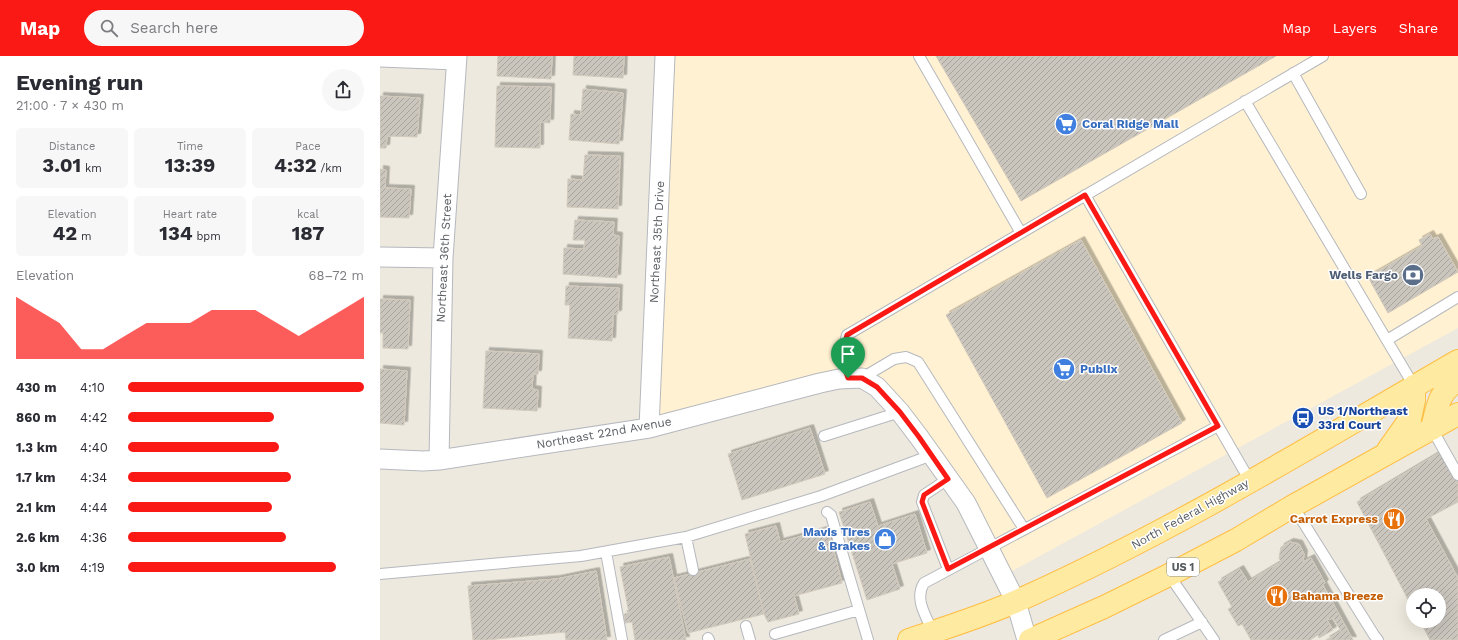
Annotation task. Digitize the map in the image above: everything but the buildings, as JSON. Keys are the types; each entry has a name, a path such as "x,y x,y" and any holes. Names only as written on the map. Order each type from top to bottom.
{"main road":[{"name":"North Federal Highway","path":"910,640 1016,602 1148,539 1250,482 1458,361"},
{"path":"1432,429 1439,400 1449,386 1458,380"},
{"path":"1384,456 1410,419 1414,400 1414,386"},
{"name":"US 1","path":"1030,640 1104,607 1236,540 1293,506 1458,414"}],"street":[{"name":"Northeast 35th Drive","path":"649,428 665,56"},
{"path":"380,57 457,58"},
{"name":"Northeast 36th Street","path":"439,460 443,258 457,58"},
{"path":"380,257 443,258"},
{"name":"Northeast 22nd Avenue","path":"380,459 423,461 439,460 649,428 820,383 855,378"},
{"path":"855,378 877,387 900,412 966,502 1016,602 1027,640"}],"lane":[{"path":"919,56 1021,233"},
{"path":"1024,529 918,362 906,357 894,359 855,378 841,358 847,335 1323,56"},
{"path":"1293,73 1361,194"},
{"path":"1245,101 1414,386"},
{"path":"1085,195 1250,482"},
{"path":"1386,340 1458,298"},
{"path":"824,436 900,412"},
{"path":"933,632 920,603 919,596 924,582 1218,426"},
{"path":"1432,429 1458,474"},
{"path":"380,574 581,556 686,537 821,496 932,455"},
{"path":"948,479 924,495 922,502 948,569"},
{"path":"1293,506 1378,640"},
{"path":"827,512 831,515 868,640"},
{"path":"686,537 693,570"},
{"path":"606,552 622,640"},
{"path":"1169,575 1214,640"},
{"path":"774,634 859,610"},
{"path":"1164,640 1202,622"},
{"path":"746,626 750,640"}],"shaded area":[{"path":"666,56 1458,56 1458,328 1003,576 869,371 649,429"}],"place":[{"name":"Coral Ridge Mall","path":"1066,124"},
{"name":"Wells Fargo","path":"1413,275"},
{"name":"Publix","path":"1064,369"},
{"name":"US 1/Northeast 33rd Court","path":"1303,418"},
{"name":"Carrot Express","path":"1394,519"},
{"name":"Mavis Tires & Brakes","path":"885,539"},
{"name":"Bahama Breeze","path":"1277,596"}],"route":[{"path":"1085,195 1218,426 948,569 922,499 924,495 948,479 900,412 877,387 862,378 848,378 841,358 847,335 1085,195"}]}
